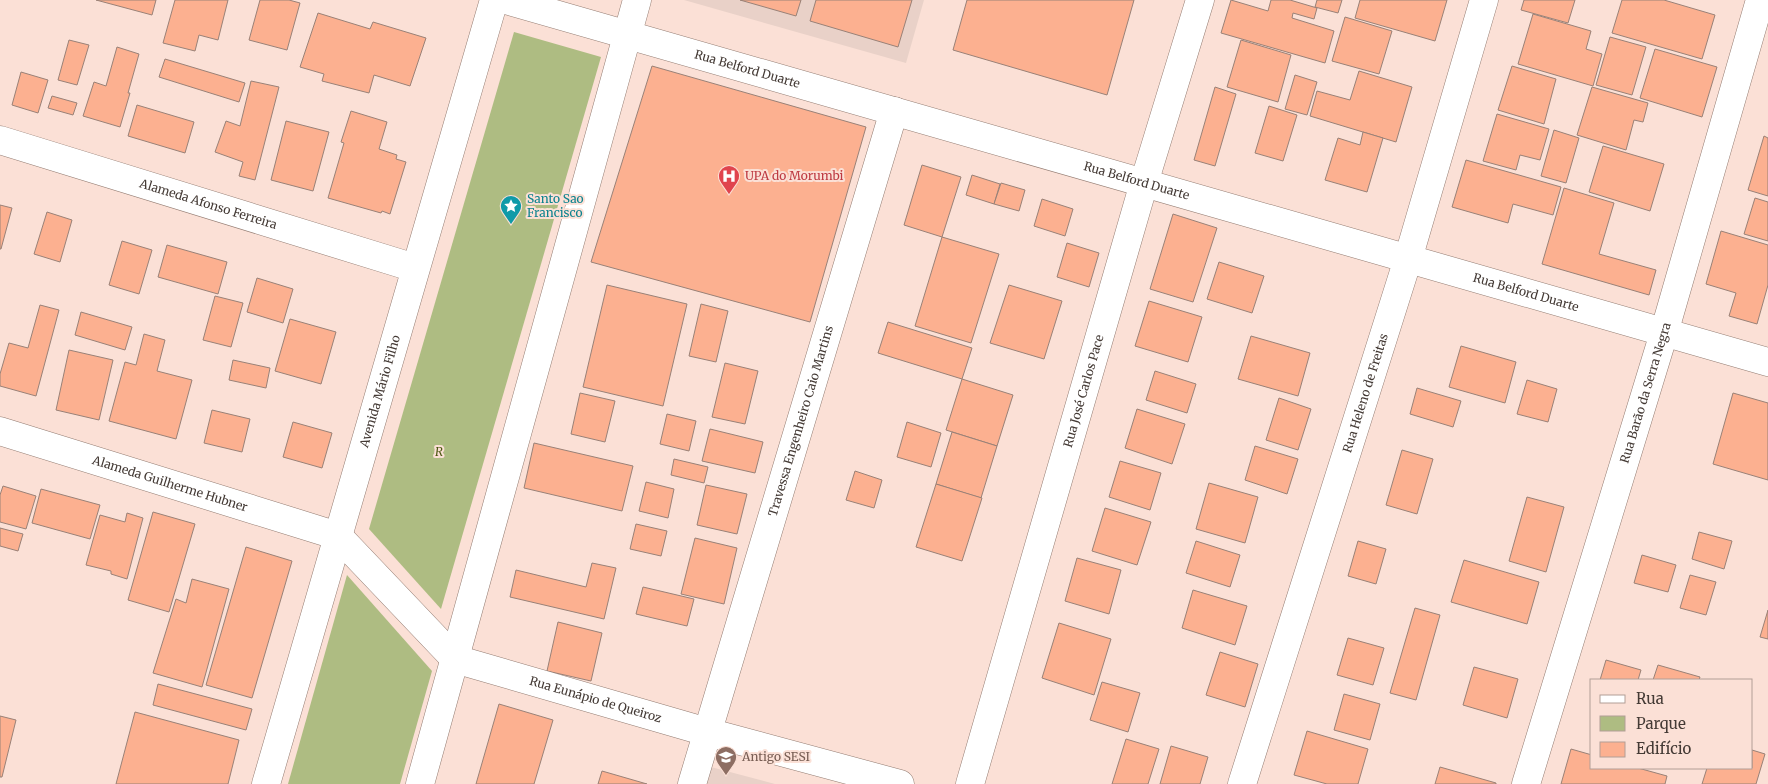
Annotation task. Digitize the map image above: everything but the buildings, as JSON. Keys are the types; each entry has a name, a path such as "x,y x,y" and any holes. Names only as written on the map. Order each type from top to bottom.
{"street":[{"name":"Avenida Mário Filho","path":"266,784 494,0"},
{"name":"Rua Belford Duarte","path":"506,0 1768,362"},
{"path":"420,784 636,0"},
{"name":"Rua José Carlos Pace","path":"970,784 1144,183 1200,0"},
{"name":"Rua Heleno de Freitas","path":"1242,784 1408,259 1484,0"},
{"name":"Rua Barão da Serra Negra","path":"1526,784 1664,333 1760,0"},
{"name":"Travessa Engenheiro Caio Martins","path":"692,784 894,112"},
{"name":"Alameda Afonso Ferreira","path":"0,140 415,268"},
{"name":"Alameda Guilherme Hubner","path":"0,431 338,536"},
{"path":"338,536 455,659"},
{"name":"Rua Eunápio de Queiroz","path":"455,659 707,732 900,784"}],"shaded area":[{"path":"684,0 924,0 906,63"},
{"name":"Antigo SESI","path":"711,767 775,784 706,784"}],"green space":[{"name":"R","path":"514,32 601,57 441,609 369,529"},
{"path":"347,575 432,671 400,784 288,784"}],"place":[{"name":"UPA do Morumbi","path":"729,195"},
{"name":"Santo Sao Francisco","path":"511,225"},
{"name":"Antigo SESI","path":"726,776"}]}
